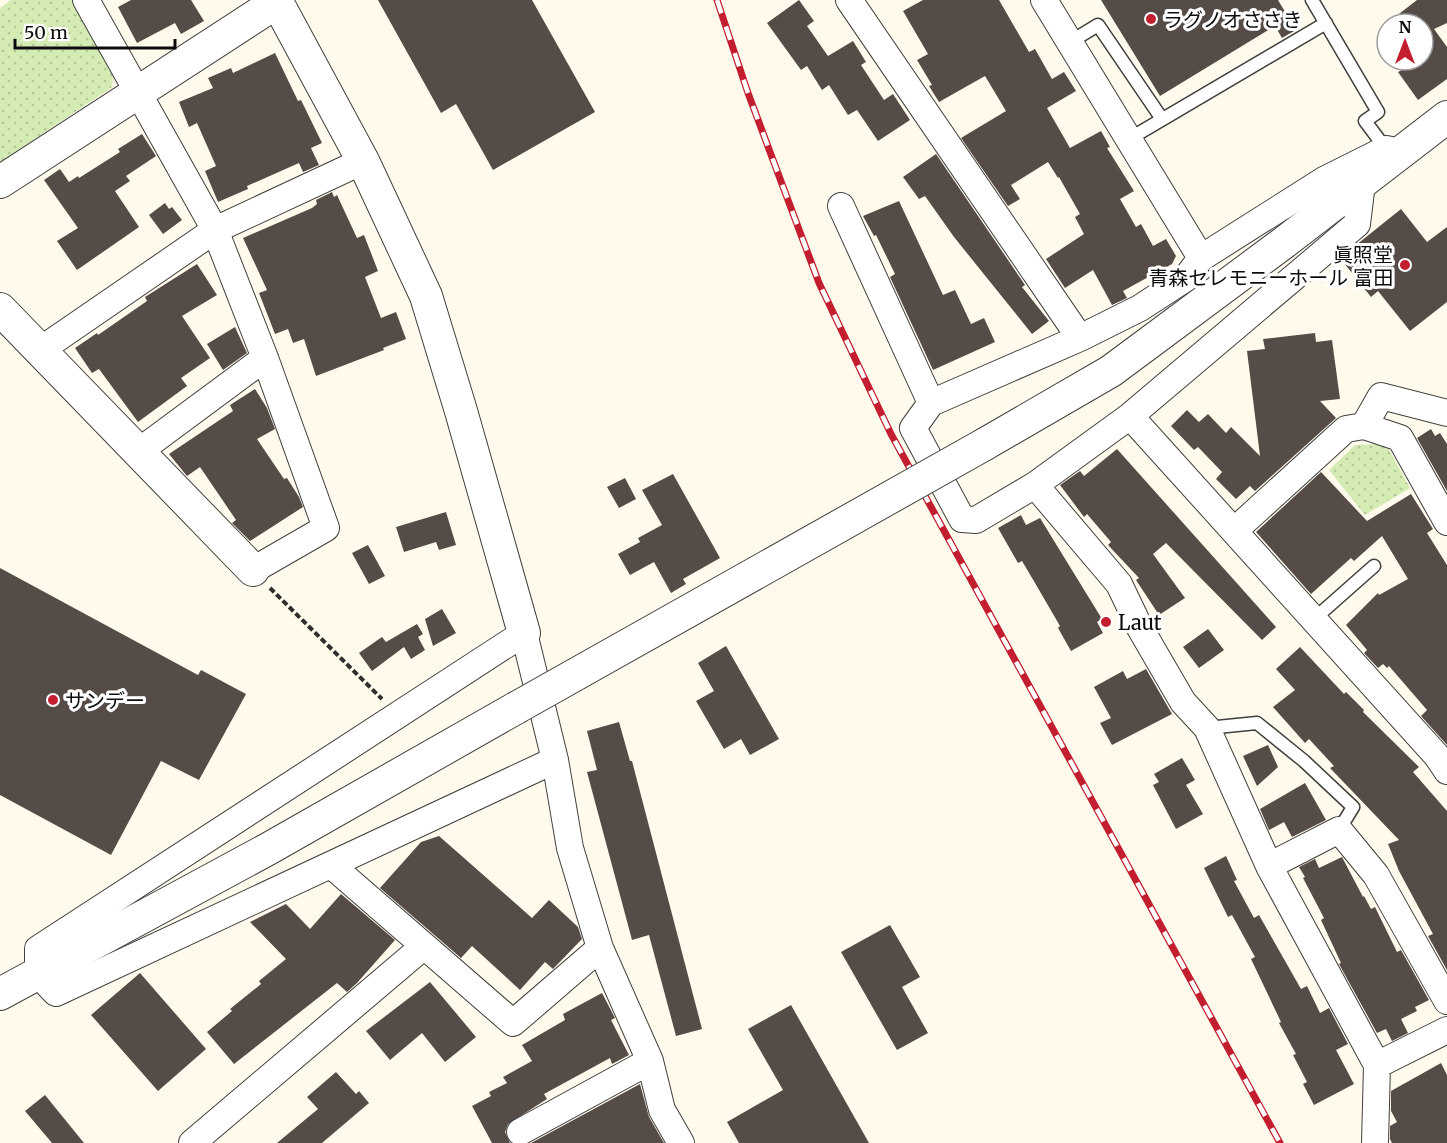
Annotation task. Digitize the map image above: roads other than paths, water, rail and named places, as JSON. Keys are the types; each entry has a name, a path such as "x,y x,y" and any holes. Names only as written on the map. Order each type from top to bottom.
{"street":[{"path":"0,309 253,570 326,528 265,358 215,230 86,0"},
{"path":"849,0 1080,338"},
{"path":"1044,0 1201,258"},
{"path":"0,182 276,1 363,161 426,296 524,633 555,760 570,848 600,948 650,1061 662,1110 681,1143"},
{"path":"1362,183 1357,224 1130,416 1035,485 976,520 962,519 913,428 931,403 1080,338 1140,309 1186,278 1201,258 1324,180 1393,150 1447,117"},
{"path":"0,994 268,849 1111,371 1362,183 1393,150"},
{"path":"39,351 215,230 363,161"},
{"path":"841,206 931,403"},
{"path":"138,452 265,358"},
{"path":"1364,426 1381,396 1447,413"},
{"path":"1130,416 1437,756 1447,771"},
{"path":"1234,531 1346,429 1364,426 1400,438 1447,522"},
{"path":"1035,485 1119,584 1140,628 1183,702 1208,728 1269,866 1377,1065 1375,1143"},
{"path":"524,633 38,949 38,974 56,993 555,760"},
{"path":"1269,866 1339,830 1376,874 1447,1001"},
{"path":"331,865 513,1023 600,948"},
{"path":"192,1143 424,946"},
{"path":"1377,1065 1447,1030"},
{"path":"520,1132 650,1061"}],"lane":[{"path":"1312,0 1378,112 1365,121 1393,150"},
{"path":"1129,139 1326,23"},
{"path":"1070,42 1098,25 1162,119"},
{"path":"1313,620 1374,566"},
{"path":"1208,728 1257,723 1304,761 1353,807 1339,830"}],"railway":[{"path":"717,0 748,93 819,283 891,434 1280,1143"}],"place":[{"name":"ラグノオささき","path":"1151,19"},
{"name":"眞照堂 青森セレモニーホール 富田","path":"1405,265"},
{"name":"Laut","path":"1106,622"},
{"name":"サンデー","path":"53,700"}]}
